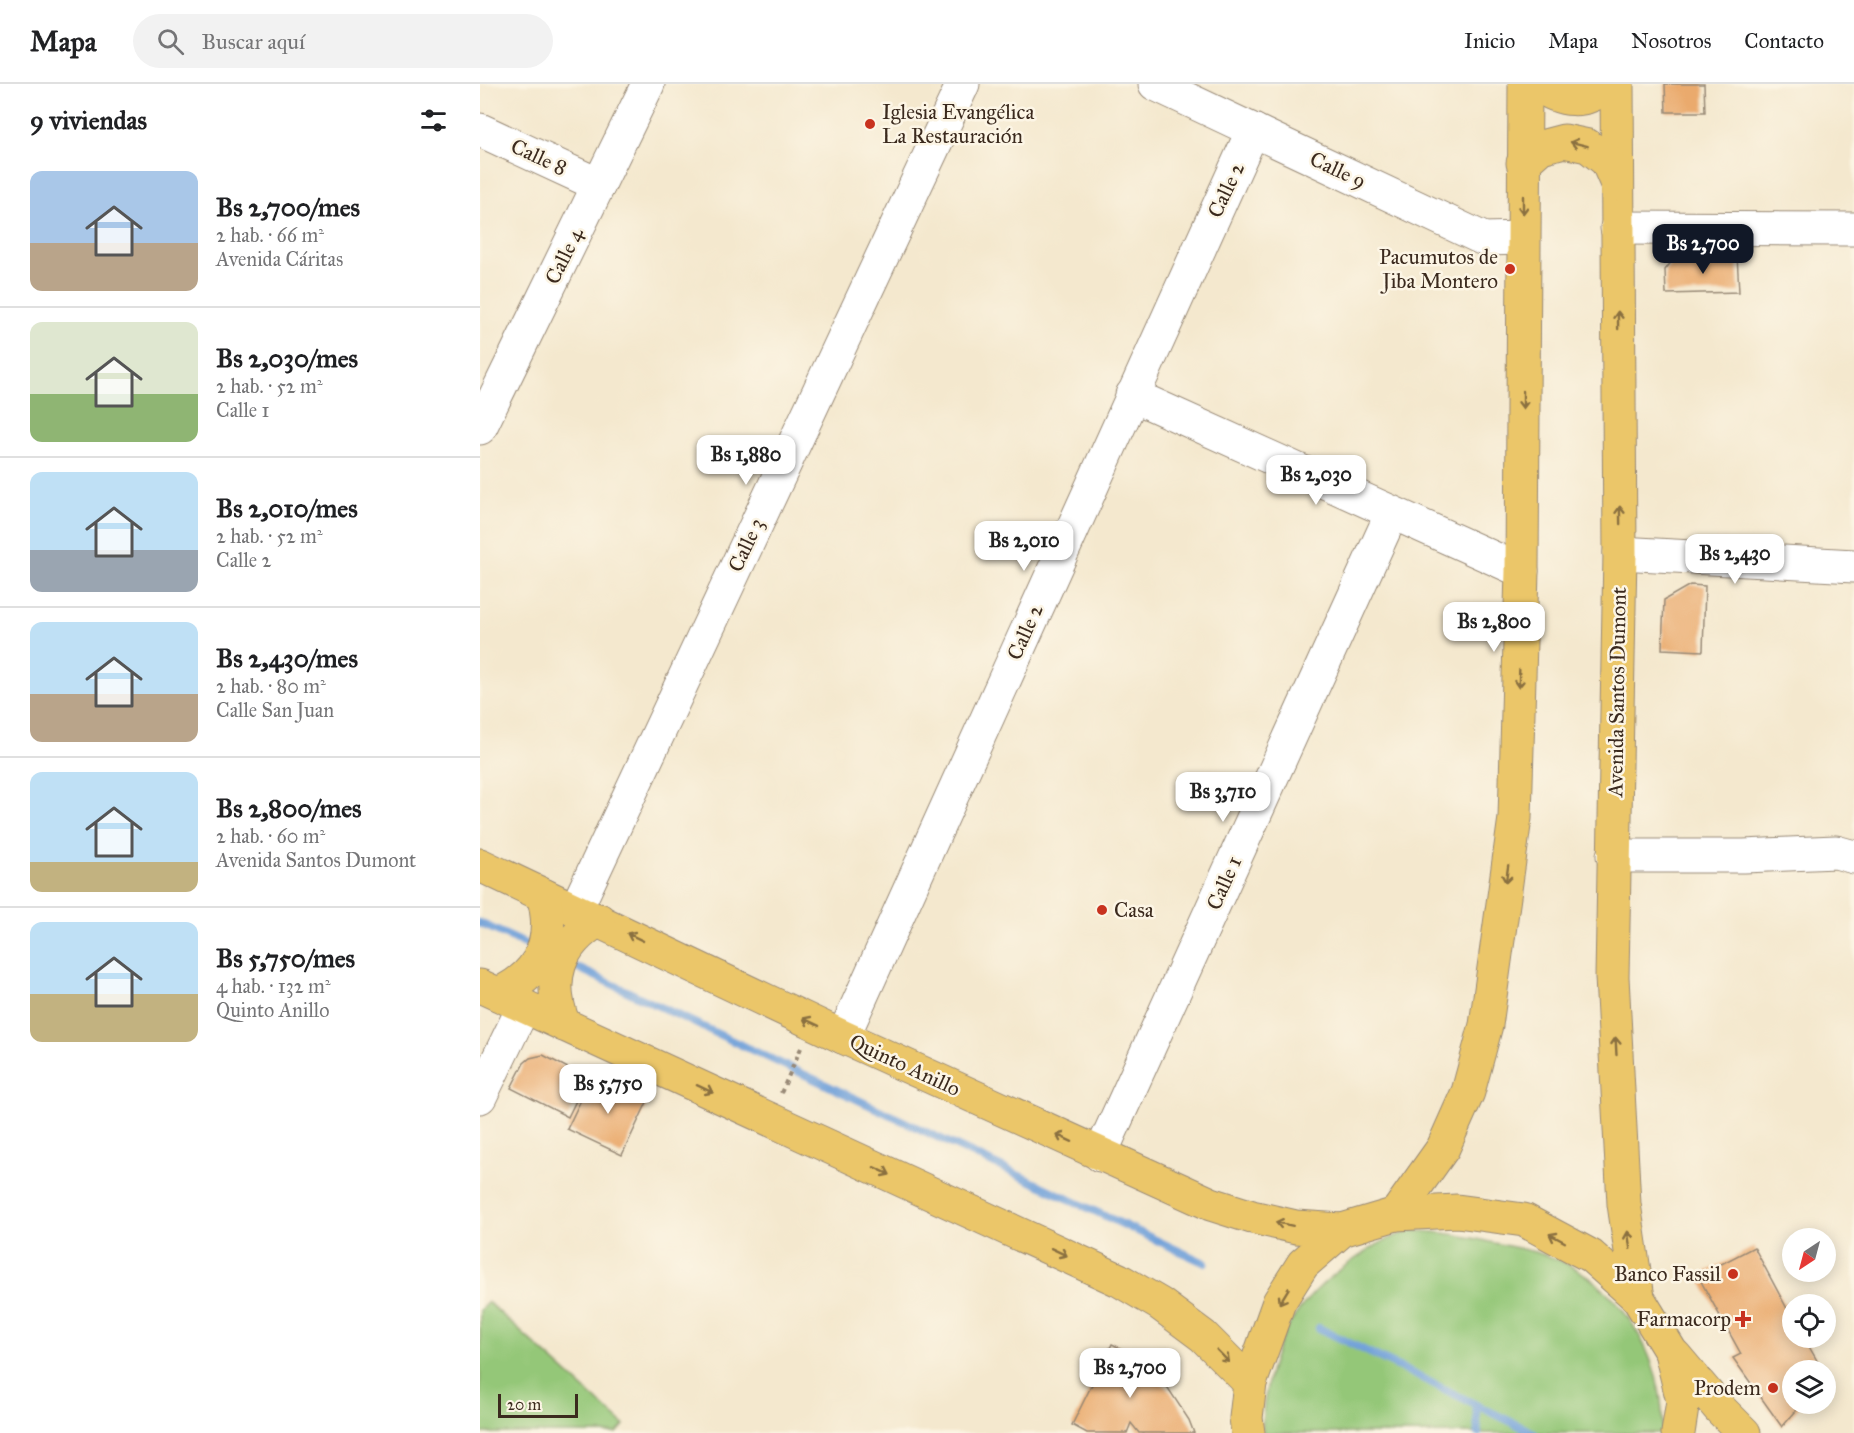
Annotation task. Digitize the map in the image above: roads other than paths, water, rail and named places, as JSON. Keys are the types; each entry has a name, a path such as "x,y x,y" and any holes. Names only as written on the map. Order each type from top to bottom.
{"main road":[{"path":"1396,1214 1443,1148 1468,1092 1486,1025 1515,818 1522,571 1525,84"},
{"path":"1537,84 1550,94 1569,99 1589,97 1608,84"},
{"name":"Avenida Santos Dumont","path":"1617,84 1620,553 1612,977 1624,1204 1638,1298"},
{"path":"1523,164 1541,147 1564,141 1572,142 1588,146 1607,161 1617,184"},
{"name":"Quinto Anillo","path":"480,865 568,918 843,1037 1212,1204 1252,1217 1296,1227 1342,1230"},
{"path":"568,918 547,940 542,955 506,991 559,1010 1119,1280 1160,1304 1203,1336 1250,1383"},
{"path":"559,1010 555,980 568,918"},
{"path":"1248,1433 1246,1418 1250,1383 1279,1302 1303,1264 1342,1230 1396,1214 1457,1211 1524,1220 1591,1256 1638,1298 1671,1352 1744,1433"},
{"path":"1671,1352 1683,1401 1678,1433"}],"street":[{"name":"Calle 4","path":"480,428 648,84"},
{"name":"Calle 3","path":"568,918 963,84"},
{"name":"Calle 9","path":"1158,85 1484,239 1523,238"},
{"name":"Calle 8","path":"480,130 599,185"},
{"name":"Calle 2","path":"843,1037 1253,130"},
{"path":"1617,228 1854,229"},
{"path":"1132,395 1522,571"},
{"name":"Calle 1","path":"1100,1155 1392,513"},
{"path":"1620,553 1854,566"},
{"path":"1613,856 1744,856 1836,852 1854,857"},
{"path":"480,1097 506,991"}],"waterway":[{"path":"480,923 536,949"},
{"path":"567,963 1205,1263"},
{"path":"1319,1328 1534,1433"},
{"path":"1476,1405 1478,1433"}],"place":[{"name":"Iglesia Evangélica La Restauración","path":"870,124"},
{"name":"Pacumutos de Jiba Montero","path":"1510,269"},
{"name":"Casa","path":"1102,910"},
{"name":"Banco Fassil","path":"1733,1274"},
{"name":"Farmacorp","path":"1743,1319"},
{"name":"Prodem","path":"1773,1388"}]}
